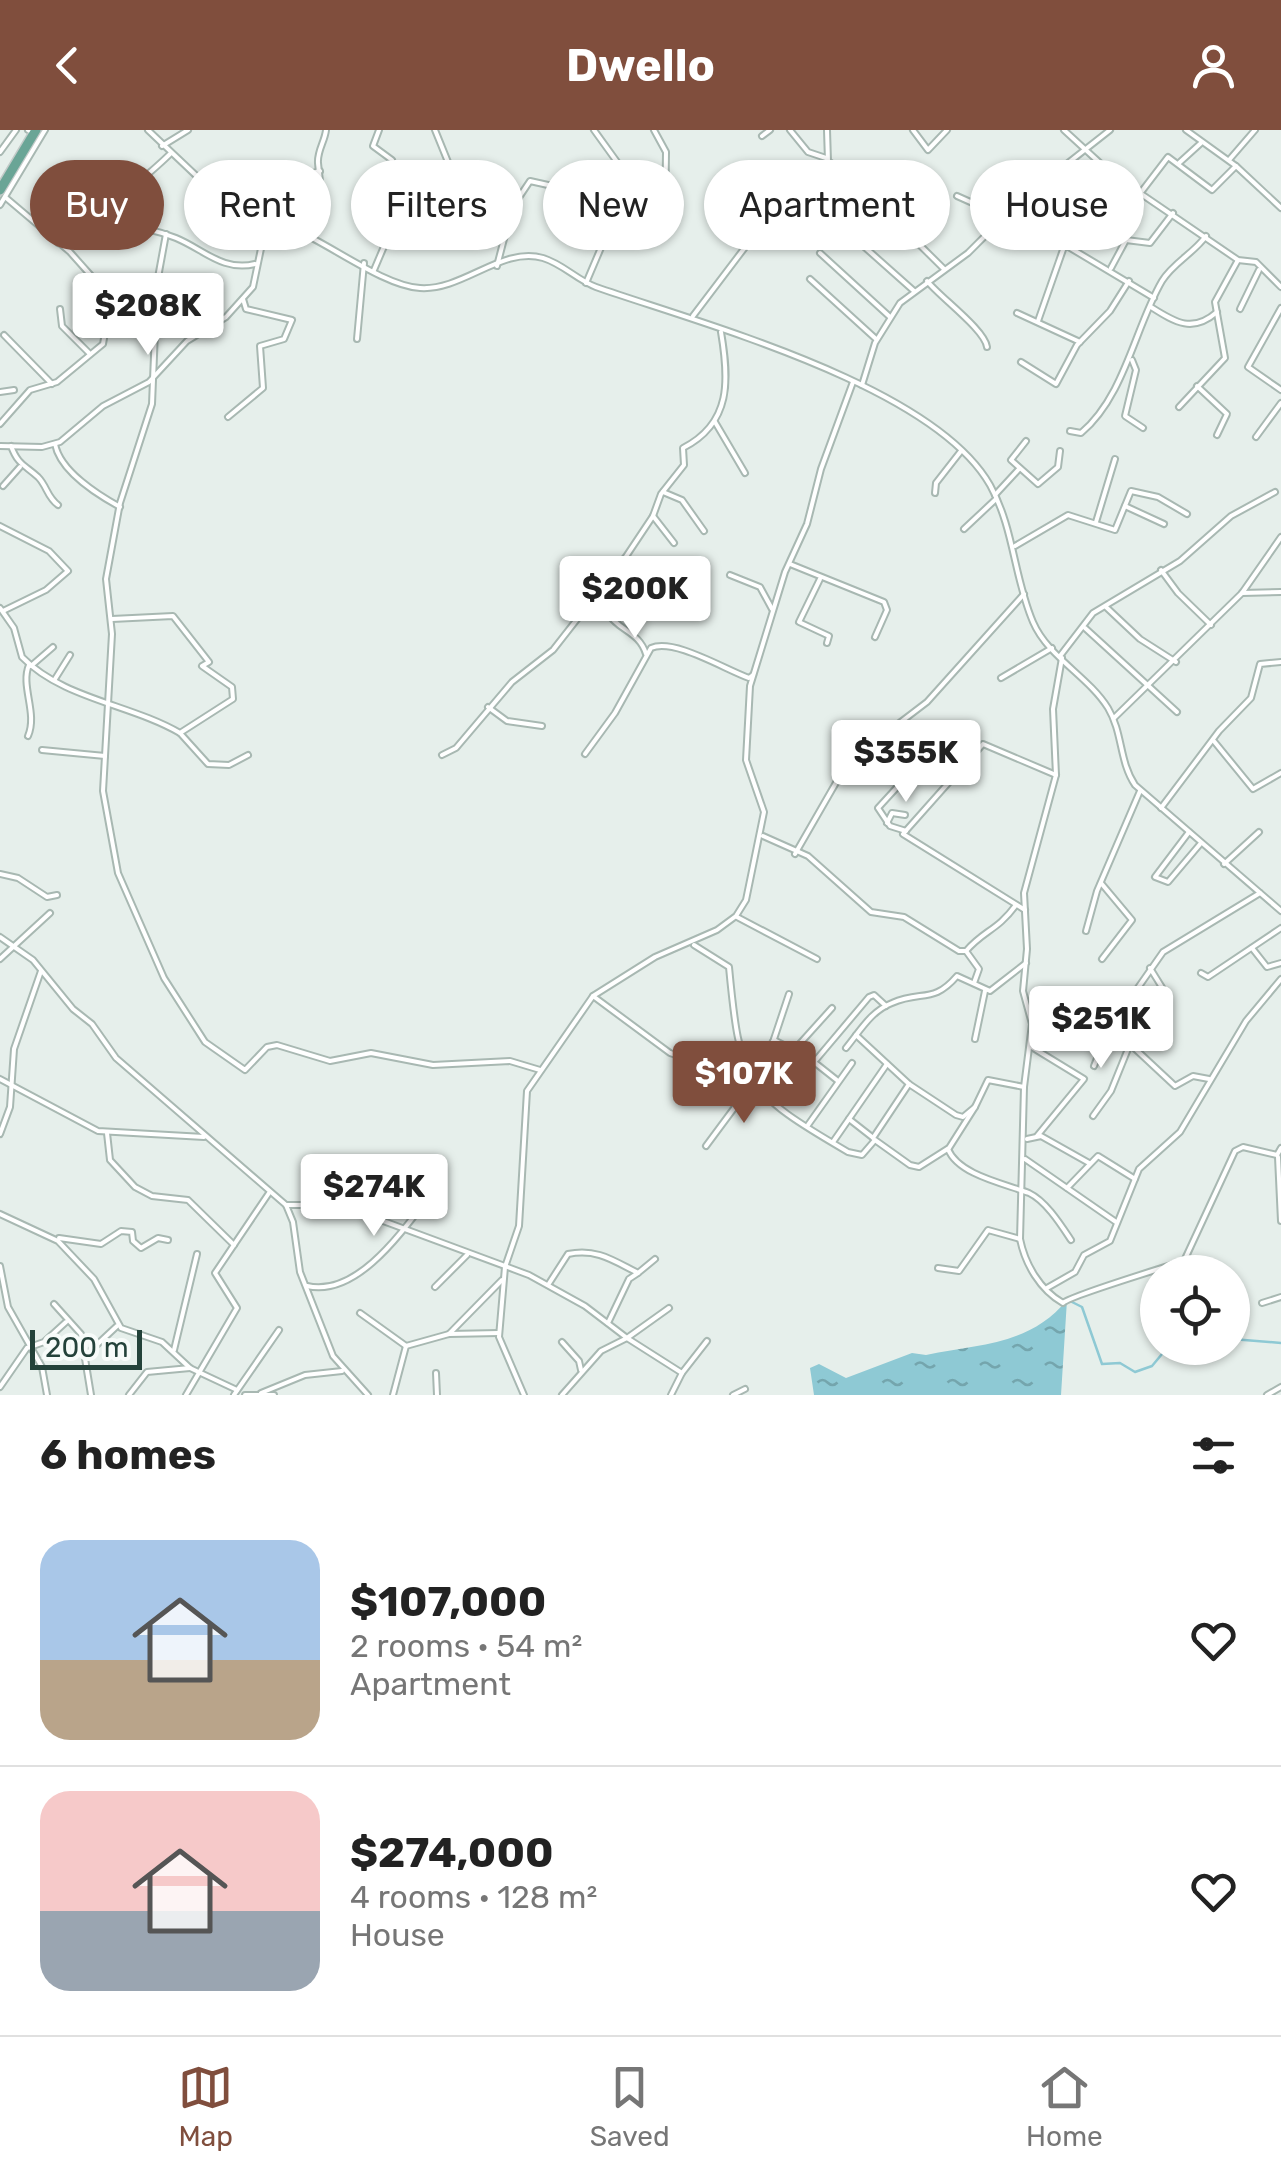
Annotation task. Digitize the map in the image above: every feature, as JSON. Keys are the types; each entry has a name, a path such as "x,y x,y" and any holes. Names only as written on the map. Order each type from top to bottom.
{"main road":[{"path":"2,194 31,130"},
{"path":"0,181 31,130"}],"street":[{"path":"0,152 16,130"},
{"path":"0,205 2,194 44,130"},
{"path":"148,130 184,166"},
{"path":"162,146 188,130"},
{"path":"317,160 326,130"},
{"path":"379,130 374,146 392,160"},
{"path":"434,130 446,160"},
{"path":"594,130 616,160"},
{"path":"654,130 666,152 666,160"},
{"path":"762,136 770,130"},
{"path":"790,130 808,152 826,158 944,269"},
{"path":"826,158 827,130"},
{"path":"913,130 928,150 947,130"},
{"path":"1064,130 1098,160"},
{"path":"1071,160 1110,130"},
{"path":"1186,130 1236,166 1281,208"},
{"path":"1228,161 1256,130"},
{"path":"1179,163 1201,142"},
{"path":"164,160 171,153"},
{"path":"1144,189 1162,160 1170,157 1212,190 1236,166"},
{"path":"496,266 512,208 530,180 543,184"},
{"path":"1144,193 1238,260 1256,262 1259,270 1281,287"},
{"path":"2,194 30,219"},
{"path":"958,196 970,201"},
{"path":"1110,270 1126,240 1150,244 1173,213"},
{"path":"255,264 218,262 166,234 157,283 152,404 120,507 106,579 110,618 104,805 118,872 164,978 207,1044 248,1070 267,1047 276,1045 330,1061 371,1053 432,1065 510,1060 540,1070"},
{"path":"1070,431 1077,434 1089,427 1132,359 1154,298 1169,272 1206,236"},
{"path":"331,247 406,286 430,288 532,256 558,264 586,283 693,316 862,385 922,416 961,451 995,498 1015,546 1034,624 1060,657 1100,696 1114,718 1126,770 1140,791 1281,911"},
{"path":"0,424 30,390 52,384 107,339 104,321 111,298 63,250"},
{"path":"0,446 55,444 103,406 152,378 200,332 226,317 243,298 256,282 259,250"},
{"path":"374,270 382,250"},
{"path":"586,283 600,250"},
{"path":"693,316 742,250"},
{"path":"868,250 914,290"},
{"path":"862,385 876,340 890,317 914,290 970,250"},
{"path":"1038,321 1063,250"},
{"path":"1075,250 1154,298"},
{"path":"820,253 890,317"},
{"path":"1179,407 1225,358 1215,302 1238,260"},
{"path":"357,339 364,263"},
{"path":"1240,309 1259,270"},
{"path":"810,279 876,340"},
{"path":"927,281 946,304 985,336 987,347"},
{"path":"1022,362 1053,385 1080,342 1110,311 1129,281"},
{"path":"157,283 200,332"},
{"path":"228,418 264,385 260,346 284,338 292,323 246,309 243,298"},
{"path":"1151,308 1179,324 1192,326 1204,323 1216,312"},
{"path":"1281,308 1248,367 1281,390"},
{"path":"60,309 62,326 90,354"},
{"path":"1017,313 1080,342"},
{"path":"442,755 456,748 488,708 554,650 653,516 663,492 686,462 684,448 715,422 727,394 721,330"},
{"path":"4,335 52,384"},
{"path":"1132,359 1136,370 1125,416 1143,428"},
{"path":"524,1395 500,1333 504,1278 519,1226 526,1096 593,996 655,957 692,944 736,916 749,894 764,804 746,760 753,675 772,608 808,524 821,470 854,382"},
{"path":"1198,386 1227,414 1217,435"},
{"path":"0,392 14,390"},
{"path":"1256,437 1281,403"},
{"path":"715,422 745,472"},
{"path":"1026,440 1011,460 1040,484 1058,467 1060,451"},
{"path":"55,444 59,457 88,485 120,507"},
{"path":"10,446 20,467 42,480 46,495 58,505"},
{"path":"935,493 936,483 961,451"},
{"path":"1096,523 1114,459"},
{"path":"3,486 20,467"},
{"path":"964,529 1019,470"},
{"path":"1015,546 1068,515 1115,530 1127,494 1133,491 1158,498 1187,514"},
{"path":"663,492 682,500 704,531"},
{"path":"1275,492 1231,516 1180,560 1124,598 1104,606 1060,657 1053,709 1056,775 1026,881 1023,991 1031,1015 1024,1087 1020,1238 1035,1275 1064,1302 1069,1296 1128,1282 1186,1260 1192,1236 1235,1152 1243,1148 1278,1156"},
{"path":"1124,506 1164,524"},
{"path":"653,516 674,543"},
{"path":"0,526 49,550 68,571 46,590 2,609 30,666 80,695 149,715 180,733 208,764 229,766 248,756"},
{"path":"1114,718 1176,662 1242,592 1281,537"},
{"path":"625,558 632,581 607,612 616,625 638,637 646,654"},
{"path":"789,563 820,579 884,602 887,610 875,638"},
{"path":"1161,570 1210,624"},
{"path":"730,575 760,587 772,608"},
{"path":"820,579 799,622 829,636 827,644"},
{"path":"795,854 842,774 860,753 927,702 1026,592"},
{"path":"1242,592 1281,592"},
{"path":"1104,606 1140,639 1176,662"},
{"path":"110,618 173,616 201,647 209,662 202,666 232,687 232,700 180,733"},
{"path":"1083,626 1177,712"},
{"path":"585,754 615,713 646,654 665,644 718,668 749,678 753,675"},
{"path":"28,736 32,715 25,674 53,647"},
{"path":"1000,678 1052,648"},
{"path":"55,679 70,655"},
{"path":"1161,808 1212,739 1252,698 1260,664 1281,662"},
{"path":"488,708 507,720 542,726"},
{"path":"1212,739 1253,788 1281,773"},
{"path":"1025,910 905,837 906,831 984,744 1056,775"},
{"path":"906,831 887,823 879,813 881,802 933,748"},
{"path":"42,750 104,756"},
{"path":"1086,932 1101,883 1140,791"},
{"path":"887,823 892,813 906,815"},
{"path":"1190,832 1156,877 1168,882 1200,844"},
{"path":"1224,864 1259,832"},
{"path":"761,835 818,864 841,890 871,912 904,917 959,951 966,950 980,935 994,932 1016,905"},
{"path":"0,874 18,878 47,896 57,895"},
{"path":"1101,883 1132,920 1102,959"},
{"path":"1094,1066 1107,1033 1163,952 1260,893"},
{"path":"0,959 50,913"},
{"path":"736,916 816,959"},
{"path":"1200,973 1208,977 1281,928"},
{"path":"0,937 41,969 73,1009 92,1024 116,1058 286,1205 340,1205 402,1232 429,1237 506,1267 548,1285 682,1373"},
{"path":"692,944 729,967 735,1032 750,1081 764,1100 860,1156 909,1084"},
{"path":"1252,948 1267,966 1281,962"},
{"path":"966,950 980,969 974,983"},
{"path":"846,1048 886,1006 939,994 957,976 990,991 1026,963"},
{"path":"1093,1116 1111,1091 1135,1027 1163,989 1150,968"},
{"path":"0,1134 10,1107 14,1049 41,969"},
{"path":"1047,1288 1075,1272 1084,1255 1108,1244 1147,1161 1180,1132 1246,1021 1281,979"},
{"path":"975,1039 985,989"},
{"path":"706,1146 773,1042 789,994"},
{"path":"812,1061 874,995 886,1006"},
{"path":"593,996 670,1053 750,1081"},
{"path":"796,1049 832,1008"},
{"path":"1031,1015 1080,1034 1107,1033"},
{"path":"848,1020 861,1029"},
{"path":"856,1036 909,1084 956,1115 964,1117 975,1107"},
{"path":"773,1042 778,1040 796,1049 838,1081"},
{"path":"1130,1044 1175,1086 1193,1076 1210,1079"},
{"path":"1025,1140 1037,1136 1084,1078 1030,1046"},
{"path":"808,1125 852,1063"},
{"path":"833,1142 887,1064"},
{"path":"0,1079 82,1126 108,1133 204,1137"},
{"path":"848,1119 917,1168 948,1149 988,1080 1024,1087"},
{"path":"108,1133 110,1160 134,1187 152,1196 188,1200 234,1245"},
{"path":"1037,1136 1089,1163"},
{"path":"1281,1148 1281,1221"},
{"path":"948,1149 956,1162 1042,1204 1072,1240"},
{"path":"1067,1188 1098,1156 1135,1180"},
{"path":"1025,1158 1116,1222"},
{"path":"310,1289 329,1290 366,1267 402,1232 434,1190"},
{"path":"186,1395 237,1308 215,1274 269,1193"},
{"path":"286,1205 310,1289 342,1371 364,1393"},
{"path":"0,1214 54,1237 97,1244 122,1232 132,1232 134,1243 141,1248 158,1238 168,1240"},
{"path":"938,1268 959,1271 988,1230 1020,1238"},
{"path":"54,1237 94,1279 118,1324 174,1350 190,1368 236,1393 279,1330"},
{"path":"548,1285 564,1256 572,1253 595,1253 623,1261 638,1273"},
{"path":"174,1350 196,1254"},
{"path":"435,1287 467,1255"},
{"path":"608,1323 629,1279 655,1258"},
{"path":"0,1266 8,1306 45,1376 47,1395"},
{"path":"449,1334 504,1278"},
{"path":"1262,1303 1281,1297"},
{"path":"54,1304 66,1321 79,1330 88,1352 91,1395"},
{"path":"562,1395 601,1351 669,1308"},
{"path":"360,1312 406,1346"},
{"path":"0,1386 30,1347 44,1342 66,1321"},
{"path":"88,1352 118,1324"},
{"path":"406,1346 449,1334 500,1333"},
{"path":"671,1395 682,1373 708,1341"},
{"path":"562,1342 579,1361 581,1370"},
{"path":"393,1395 406,1346"},
{"path":"129,1395 147,1372 190,1368"},
{"path":"245,1395 305,1375 342,1371"},
{"path":"436,1373 436,1395"},
{"path":"1267,1395 1281,1387"},
{"path":"733,1395 745,1389"},
{"path":"261,1392 274,1395"}],"water":[{"path":"1067,1300 1061,1395 814,1395 810,1368 819,1364 846,1378 912,1353 926,1355 985,1345 1037,1326"}],"waterway":[{"path":"1068,1300 1082,1307 1102,1364 1120,1363 1135,1372 1153,1365"},
{"path":"1250,1340 1281,1343"}]}
